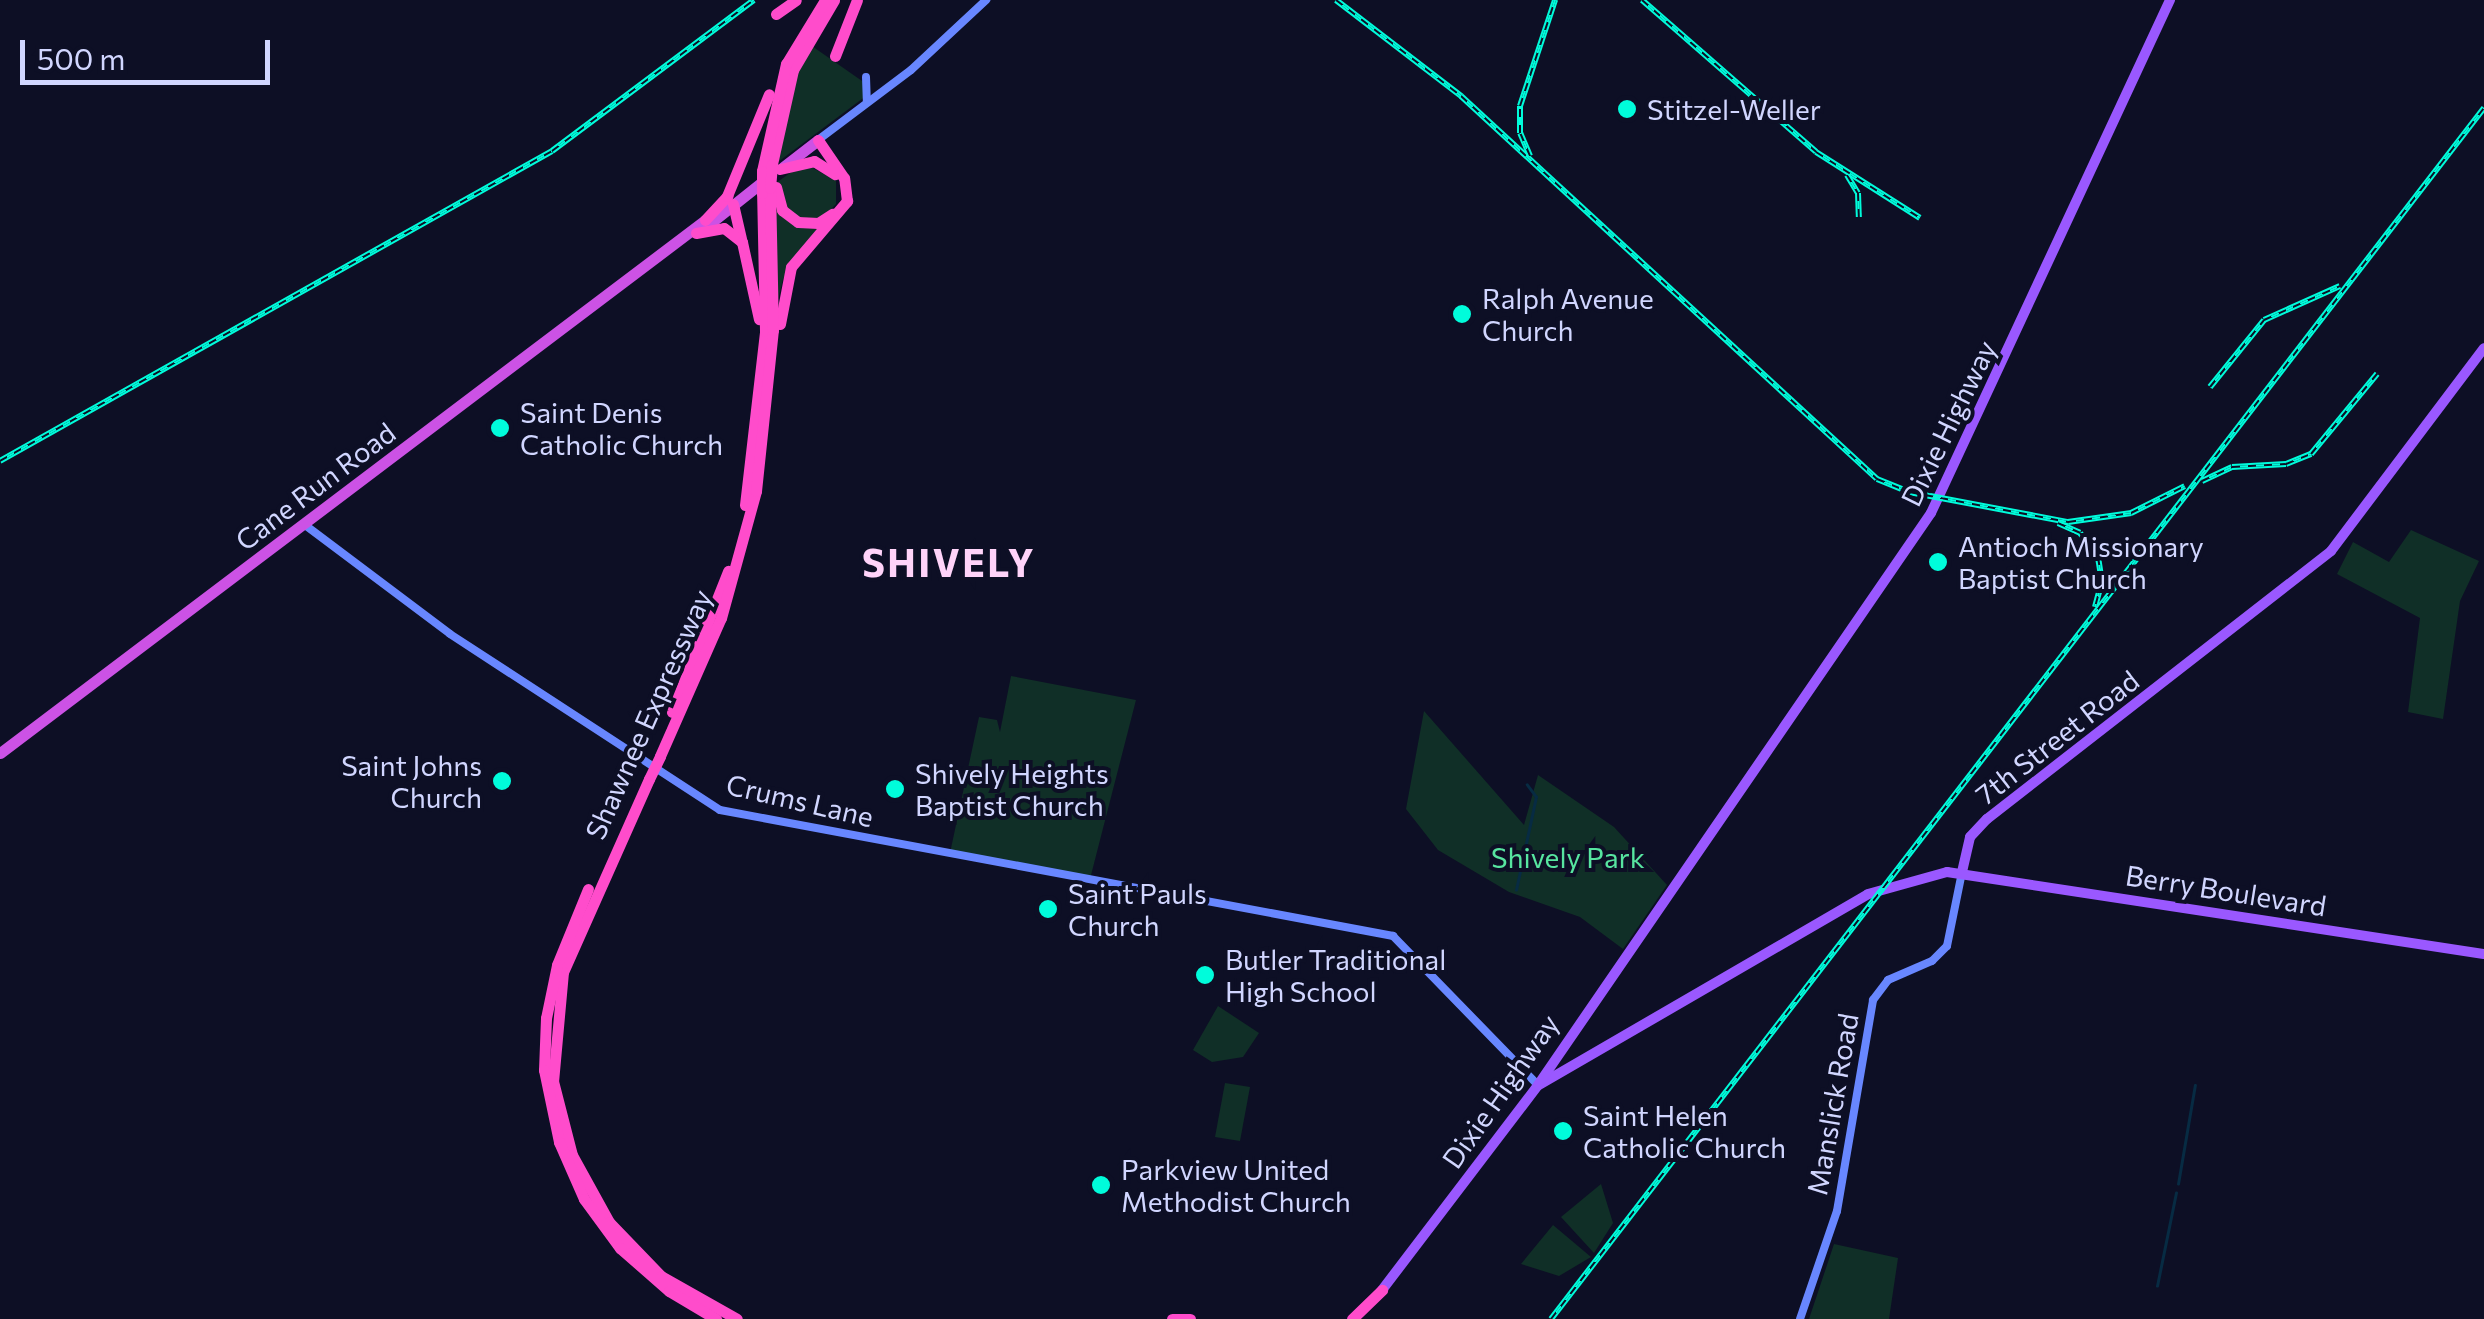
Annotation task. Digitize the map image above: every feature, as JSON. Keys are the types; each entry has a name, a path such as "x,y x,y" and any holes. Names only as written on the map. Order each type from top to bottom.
{"highway":[{"path":"776,14 796,0"},
{"name":"Shawnee Expressway","path":"716,1319 620,1248 584,1199 559,1142 548,1047 569,952 646,777 708,653 740,560 762,462 769,188 786,64 824,0"},
{"name":"Shawnee Expressway","path":"811,26 834,0"},
{"path":"835,56 858,0"},
{"name":"Shawnee Expressway","path":"771,168 782,103 800,45"},
{"path":"705,220 726,196 786,64"},
{"path":"767,362 791,268 847,201 844,178 818,140"},
{"name":"Cane Run Road","path":"0,754 696,233 771,168 818,140"},
{"path":"769,188 780,206 798,222 821,222 839,204 840,184 827,166 808,161 771,168"},
{"path":"732,204 767,362"},
{"name":"Cane Run Road","path":"660,258 705,220 732,204"},
{"path":"696,233 724,228 742,242"},
{"path":"410,427 412,444"},
{"path":"1359,1318 1382,1290"},
{"name":"Shawnee Expressway","path":"689,1300 737,1319"},
{"path":"1172,1319 1190,1319"}],"main road":[{"name":"Cane Run Road","path":"818,140 866,104 986,0"},
{"name":"Dixie Highway","path":"1382,1290 1538,1085 1940,498 2170,0"},
{"path":"866,77 866,104"},
{"name":"7th Street Road","path":"1962,872 1970,838 1987,819 2331,551 2484,348"},
{"name":"Crums Lane","path":"305,525 450,634 720,810 1393,936 1538,1085"},
{"path":"1538,1085 1868,894 1962,872"},
{"name":"Berry Boulevard","path":"1962,872 2484,954"},
{"name":"Manslick Road","path":"1800,1319 1837,1211 1873,1000 1888,980 1932,961 1947,946 1962,872"}],"green space":[{"path":"809,44 865,83 866,96 778,162 786,103"},
{"path":"804,163 836,181 836,204 821,220 791,216 776,183"},
{"path":"774,201 782,212 822,223 783,279 778,300"},
{"path":"2411,530 2479,561 2460,601 2443,719 2408,712 2420,618 2337,574 2353,542 2389,562"},
{"path":"1011,676 1136,700 1090,879 950,853 979,717 997,720 1000,732"},
{"name":"Shively Park","path":"1424,711 1524,825 1538,775 1614,827 1667,885 1623,949 1580,917 1509,892 1438,850 1406,809"},
{"path":"1218,1006 1259,1033 1243,1057 1212,1062 1193,1050"},
{"path":"1225,1083 1250,1087 1240,1141 1215,1137"},
{"path":"1601,1184 1613,1223 1594,1253 1561,1217"},
{"path":"1553,1225 1591,1257 1559,1276 1521,1264"},
{"path":"1834,1244 1898,1258 1889,1319 1809,1319"}],"waterway":[{"path":"1516,890 1536,797 1527,785"},
{"path":"2178,1184 2195,1085"},
{"path":"2157,1286 2176,1193"}],"railway":[{"path":"0,461 552,151 754,0"},
{"path":"1336,0 1461,96 1877,479 1909,492 2068,522 2131,513 2185,486"},
{"path":"1530,156 1520,133 1520,106 1555,0"},
{"path":"1642,0 1816,152 1920,218"},
{"path":"1551,1319 2484,108"},
{"path":"1847,175 1858,193 1859,217"},
{"path":"2210,387 2264,320 2340,286"},
{"path":"2202,481 2232,467 2286,464 2311,454 2377,374"},
{"path":"2058,523 2080,533 2098,557 2102,581 2095,607"}],"place":[{"name":"Stitzel-Weller","path":"1627,109"},
{"name":"Ralph Avenue Church","path":"1462,314"},
{"name":"Saint Denis Catholic Church","path":"500,428"},
{"name":"Antioch Missionary Baptist Church","path":"1938,562"},
{"name":"Saint Johns Church","path":"502,781"},
{"name":"Shively Heights Baptist Church","path":"895,789"},
{"name":"Saint Pauls Church","path":"1048,909"},
{"name":"Butler Traditional High School","path":"1205,975"},
{"name":"Saint Helen Catholic Church","path":"1563,1131"},
{"name":"Parkview United Methodist Church","path":"1101,1185"}],"district":[{"name":"SHIVELY","path":"949,562"}]}
